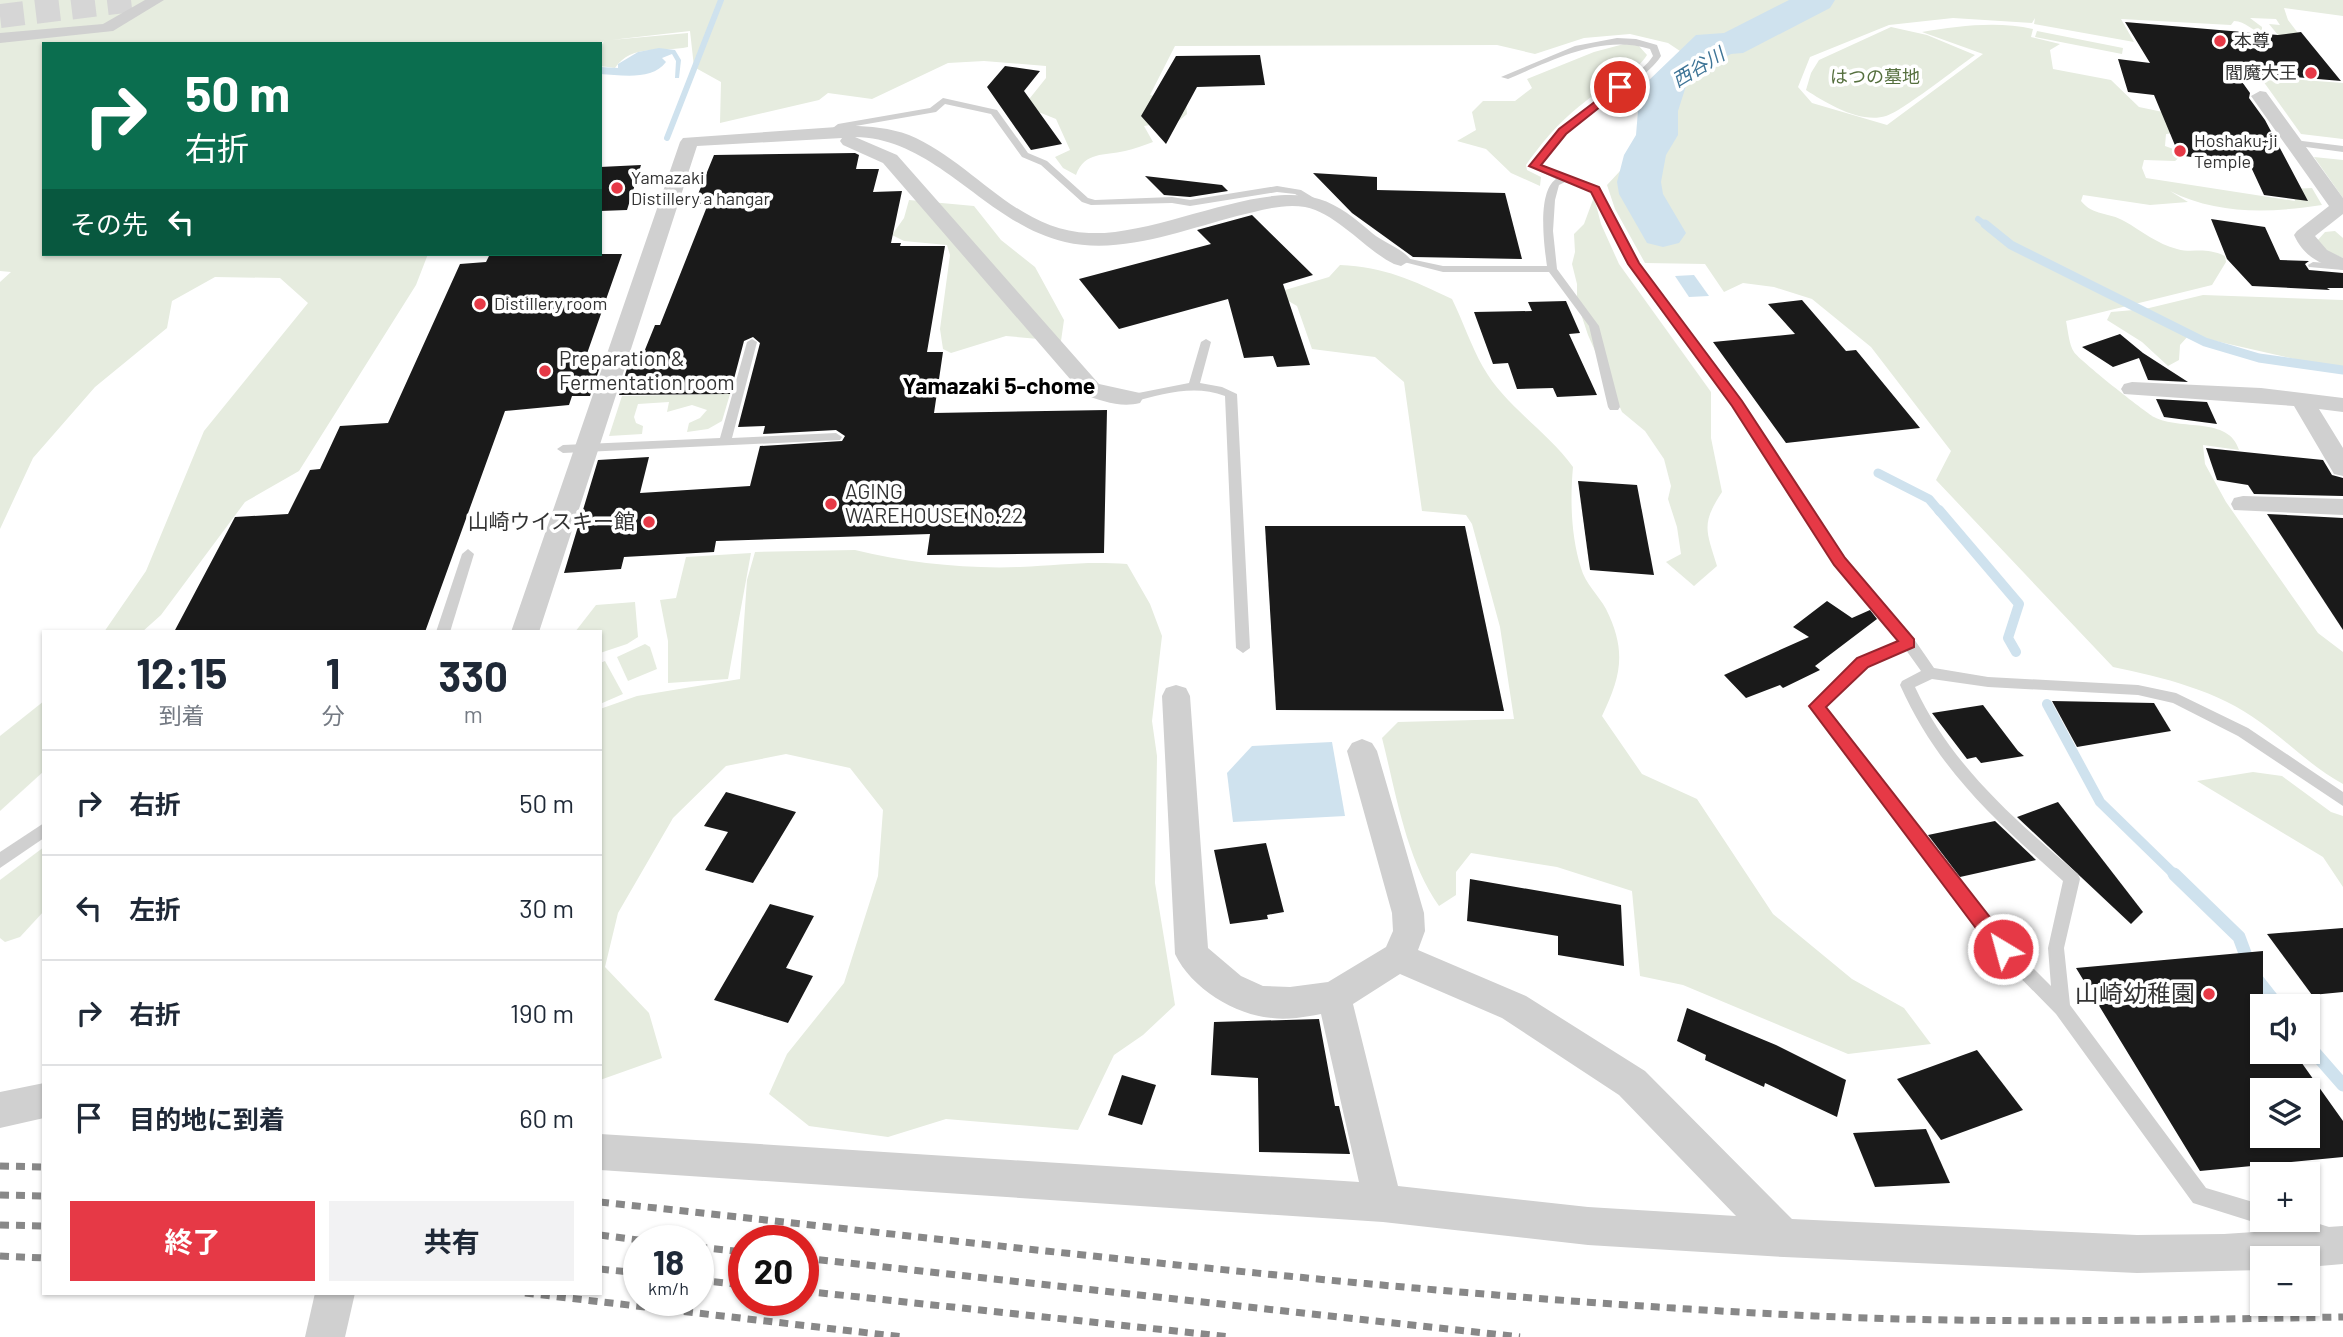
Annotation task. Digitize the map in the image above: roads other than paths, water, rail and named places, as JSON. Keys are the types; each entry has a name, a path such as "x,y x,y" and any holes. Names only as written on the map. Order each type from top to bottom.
{"street":[{"path":"0,38 107,28 156,0"},
{"path":"2260,96 2340,207 2304,235 2307,243 2323,257 2343,265"},
{"path":"526,630 574,448 689,142 873,133 913,143 1015,216 1042,228 1085,239 1139,233 1274,202 1294,200 1326,209 1388,255 1401,260"},
{"path":"791,136 859,143 890,159 1091,389 1110,396 1132,398"},
{"path":"2132,389 2343,405"},
{"path":"2302,400 2343,468"},
{"path":"2243,504 2343,507"},
{"path":"1176,696 1192,954 1207,971 1245,995 1273,1003 1335,997 1398,957 1409,931 1408,913 1362,751"},
{"path":"1398,957 1514,1007 1632,1083 1784,1238"},
{"path":"1335,997 1383,1203"},
{"path":"0,1110 42,1100"},
{"path":"602,1152 1383,1203 1588,1226 1784,1238 2137,1254 2224,1253 2342,1245"},
{"path":"325,1337 335,1295"}],"lane":[{"path":"1505,77 1606,42 1642,41 1654,47 1657,56 1650,67 1570,125 1534,166 1595,190 1634,264 1738,404 1840,562 1909,643 1930,673"},
{"path":"830,134 841,126 933,110 943,101 994,113 1025,155 1044,163 1085,200 1172,200 1190,203 1277,190 1298,192 1326,209"},
{"path":"2294,143 2343,149"},
{"path":"1563,179 1555,184 1550,200 1548,231 1552,268 1594,326 1614,407"},
{"path":"1401,260 1443,269 1552,268"},
{"path":"2314,265 2343,265"},
{"path":"725,440 752,342"},
{"path":"1194,384 1206,342"},
{"path":"1132,398 1194,384 1215,387 1231,394 1242,648"},
{"path":"574,448 836,437"},
{"path":"444,630 468,554"},
{"path":"1909,643 1862,663 1817,706 2003,949 2062,1008 2200,1196 2250,1212"},
{"path":"2062,1008 2056,947 2072,879 1988,804 1920,718 1907,685 1930,673 1988,682 2138,690 2176,698 2243,732 2343,800"},
{"path":"0,861 42,831"},
{"path":"2315,1232 2342,1245"}],"water":[{"path":"659,48 675,50 681,60 679,78 675,78 676,61 672,54 662,58 666,62 653,72 626,76 602,74 602,67 618,68 618,64 638,52"},
{"path":"1694,275 1709,296 1689,297 1675,276"},
{"path":"1332,742 1345,816 1233,822 1227,773 1252,746"}],"waterway":[{"path":"667,138 721,0"},
{"name":"西谷川","path":"1663,233 1641,194 1639,182 1645,155 1657,135 1658,111 1667,82 1709,43 1730,45 1817,0"},
{"name":"西谷川","path":"1664,87 1730,51 1730,45"},
{"path":"1978,219 1987,226"},
{"path":"1985,224 2011,245 2205,342 2259,358 2343,370"},
{"path":"1878,473 1929,499 1940,512"},
{"path":"1939,510 2019,604 2008,638 2016,652"},
{"path":"2047,704 2100,802 2176,876"},
{"path":"2174,874 2239,937 2249,964"},
{"path":"2256,978 2269,994"},
{"path":"2320,1059 2343,1085"}],"tunnel":[{"path":"0,16 134,0"}],"railway":[{"path":"0,1166 42,1167"},
{"path":"0,1195 42,1196"},
{"path":"602,1202 1207,1268 1663,1307 1947,1320 2343,1317"},
{"path":"0,1225 42,1226"},
{"path":"602,1235 623,1238"},
{"path":"714,1249 728,1250"},
{"path":"0,1256 42,1258"},
{"path":"819,1260 1520,1337"},
{"path":"602,1269 623,1271"},
{"path":"714,1282 728,1283"},
{"path":"819,1293 1231,1337"},
{"path":"542,1295 903,1337"}],"place":[{"name":"本尊","path":"2220,41"},
{"name":"閻魔大王","path":"2311,73"},
{"name":"Hoshaku-ji Temple","path":"2180,151"},
{"name":"Yamazaki Distillery a hangar","path":"617,188"},
{"name":"Distillery room","path":"480,304"},
{"name":"Preparation & Fermentation room","path":"545,371"},
{"name":"AGING WAREHOUSE No.22","path":"831,504"},
{"name":"山崎ウイスキー館","path":"649,522"},
{"name":"山崎幼稚園","path":"2209,994"}],"district":[{"name":"Yamazaki 5-chome","path":"999,386"}],"park label":[{"name":"はつの墓地","path":"1875,77"}]}
